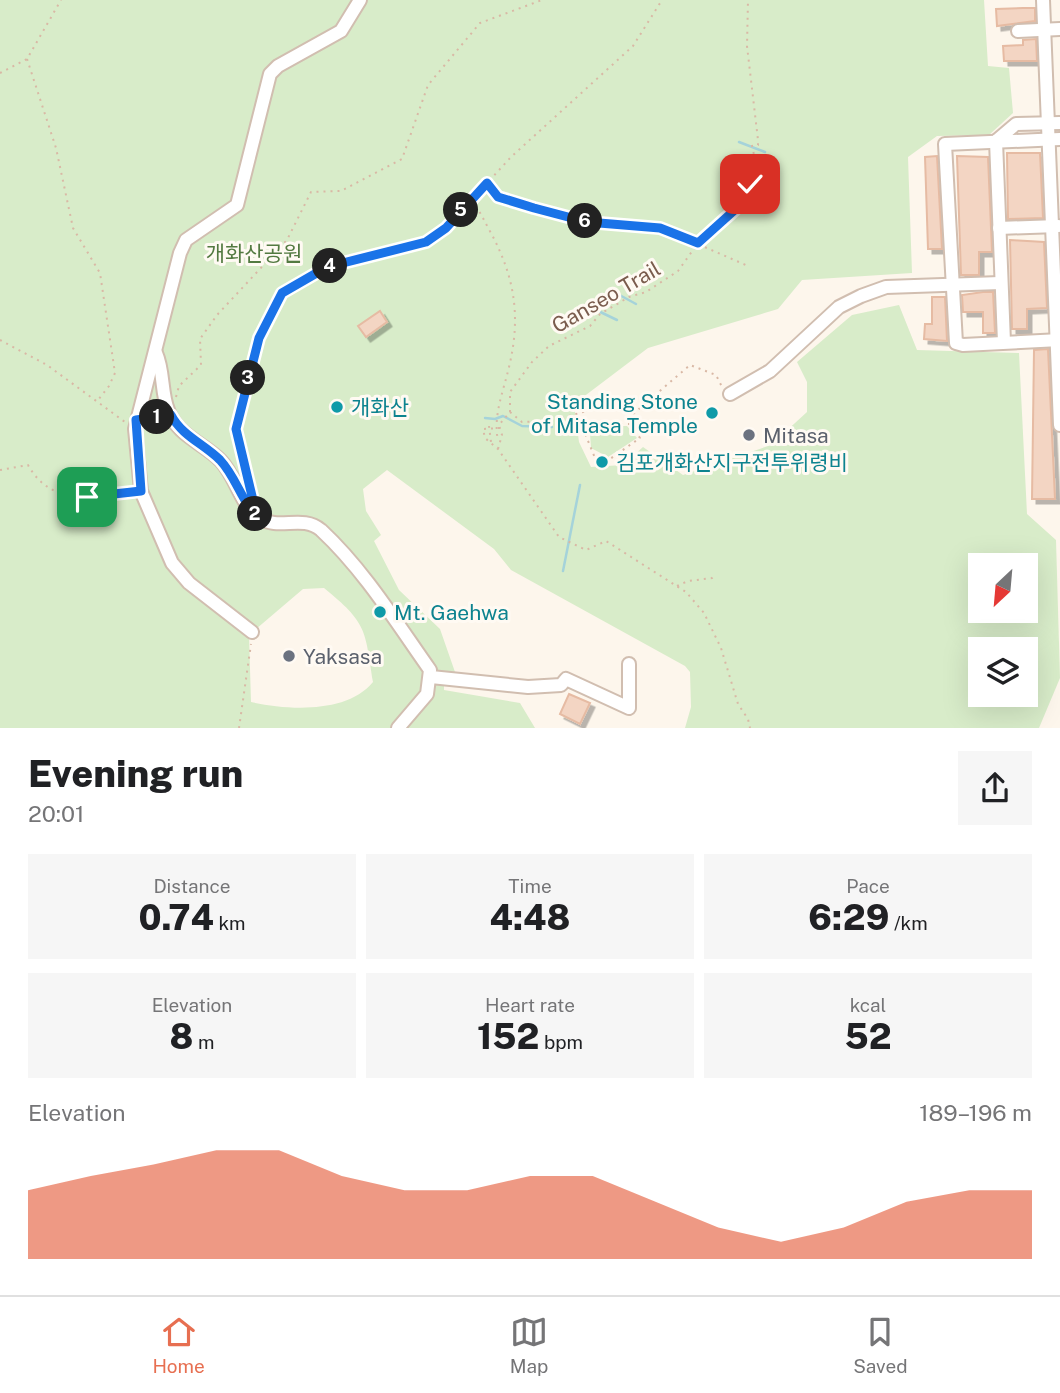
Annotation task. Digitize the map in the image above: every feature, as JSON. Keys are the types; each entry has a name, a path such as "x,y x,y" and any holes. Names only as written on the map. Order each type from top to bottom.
{"street":[{"path":"252,632 207,599 172,563 141,491 135,429 174,271 186,240 233,211 241,196 261,104 273,69 341,31 360,0"},
{"path":"1043,0 1054,123 1060,425"},
{"path":"1018,31 1060,29"},
{"path":"996,141 1016,124 1054,123"},
{"path":"1054,139 945,144 956,342 963,345 1058,340"},
{"path":"996,141 1004,342"},
{"path":"999,228 1056,226"},
{"path":"730,394 770,371 839,307 861,296 886,287 1000,283"},
{"path":"156,352 171,415 183,432 227,468 239,494 257,517 273,524 301,522 319,528 358,569 430,670 430,689 398,728"},
{"path":"431,677 528,687 561,685 566,679 629,708 629,664"}],"path":[{"path":"0,73 27,59 61,0"},
{"path":"171,415 179,386 201,365 200,338 217,315 287,240 311,192 341,191 402,159 428,85 480,23 542,0"},
{"path":"251,492 236,429 259,338 282,293 327,267 426,242 446,228 487,183 633,46 662,0"},
{"name":"Ganseo Trail","path":"510,412 511,391 532,362 549,346 590,326 602,313 627,298 646,292 678,271 698,243 748,198 755,159 752,147 758,145 758,140 747,46 748,0"},
{"path":"27,59 56,148 73,228 100,274 115,373 98,400"},
{"path":"487,183 498,197 587,222 660,228 748,266"},
{"path":"470,200 480,210 505,258 513,287 515,337 496,420 498,449"},
{"path":"0,340 47,365 135,429"},
{"path":"630,424 633,414 690,365 716,375 720,385 730,394"},
{"path":"498,429 510,412 522,422 552,421 610,404 633,414"},
{"path":"596,424 630,424 640,438 610,459 595,458 586,436 589,428 596,424"},
{"path":"489,427 491,443"},
{"path":"498,429 483,429 485,439 498,449 565,542 586,550 606,541 686,592 704,613 721,648 738,704 750,728"},
{"path":"0,470 27,466 36,480 54,492 68,496 87,497 141,491"},
{"path":"676,586 688,581 712,578 716,574"},
{"path":"239,728 252,632"}],"green space":[{"name":"개화산공원","path":"0,0 984,0 988,66 1009,68 1013,113 989,135 937,136 908,157 912,273 802,280 778,309 648,348 574,404 579,442 591,467 623,465 643,447 683,475 771,445 807,412 807,382 797,362 852,315 899,305 917,350 1019,353 1027,514 1056,540 1060,678 1039,728 685,728 691,707 690,672 685,666 511,570 494,549 387,470 363,489 366,511 381,535 374,541 399,590 440,629 455,672 444,671 444,690 520,703 535,728 0,728","holes":["324,588 349,610 362,628 373,682 348,700 316,707 282,707 251,702 249,635 303,589"]},
{"path":"597,426 627,426 637,438 608,457 591,448 590,433"}],"building":[{"path":"1035,8 1035,21 997,26 996,9"},
{"path":"1036,39 1037,61 1004,61 1003,46 1023,45 1023,40"},
{"path":"1007,153 1040,153 1043,218 1008,219"},
{"path":"937,156 942,249 928,249 925,157"},
{"path":"957,156 988,157 992,252 979,252 979,275 961,275"},
{"path":"1010,240 1044,242 1047,308 1027,309 1027,329 1012,329"},
{"path":"993,292 995,333 983,333 983,312 963,312 962,295"},
{"path":"932,297 945,297 947,341 924,339 925,324 932,324"},
{"path":"380,311 387,322 366,337 358,326"},
{"path":"1048,349 1055,499 1032,499 1034,350"},
{"path":"569,694 590,703 580,724 560,714"}],"waterway":[{"path":"739,142 765,152"},
{"path":"614,292 636,304"},
{"path":"592,308 617,320"},
{"path":"485,418 503,416 522,426 552,427"},
{"path":"563,571 580,485"}],"place":[{"name":"개화산","path":"337,407"},
{"name":"Standing Stone of Mitasa Temple","path":"712,413"},
{"name":"Mitasa","path":"749,435"},
{"name":"김포개화산지구전투위령비","path":"602,462"},
{"name":"Mt. Gaehwa","path":"380,612"},
{"name":"Yaksasa","path":"289,656"}],"route":[{"path":"87,497 141,491 136,420 171,415 188,437 208,450 227,468 239,494 257,517 236,429 259,338 282,293 327,267 372,258 426,242 446,228 487,183 498,197 534,208 587,222 660,228 698,243 748,198 750,184"}]}
